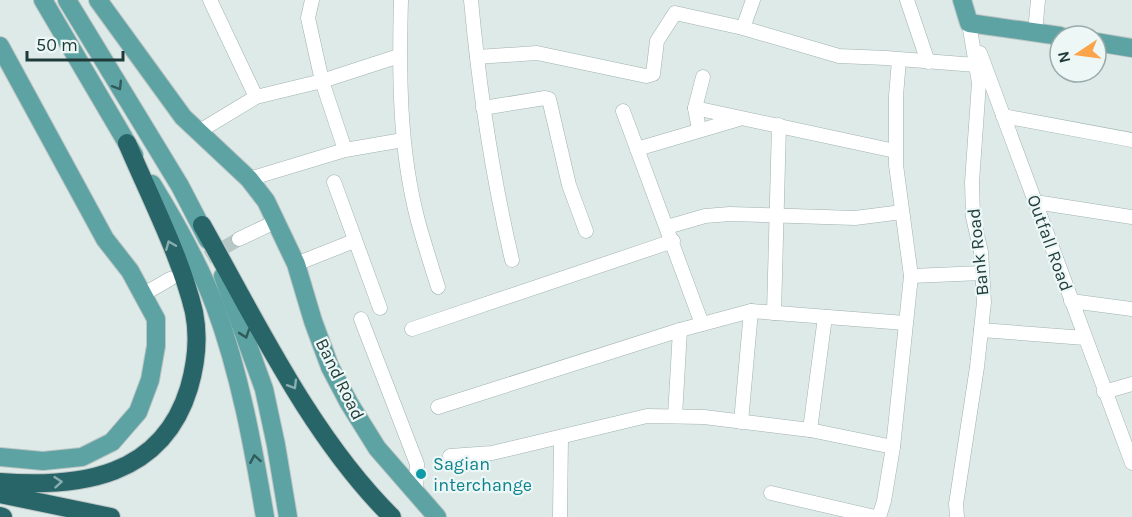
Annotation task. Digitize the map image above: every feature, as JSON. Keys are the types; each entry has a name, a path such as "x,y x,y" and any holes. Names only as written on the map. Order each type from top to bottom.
{"highway":[{"path":"0,482 42,484 89,480 117,471 141,456 166,434 183,407 192,376 197,343 194,314 172,248 127,143"},
{"path":"202,225 290,381 334,450 392,517"},
{"path":"0,494 111,517"}],"main road":[{"path":"43,0 175,223 201,272 215,307 237,379 250,429 265,517"},
{"path":"67,0 202,225 242,323 264,389 288,515"},
{"name":"Band Road","path":"98,0 183,117 249,179 266,201 296,264 330,367 349,403 377,448 437,517"},
{"path":"962,0 969,23 1048,34"},
{"path":"1108,44 1132,48"},
{"path":"0,46 105,239 130,271 156,319 156,346 152,368 138,412 112,442 82,457 43,461 0,458"}],"street":[{"path":"210,0 256,97"},
{"path":"312,0 308,18 322,81 345,150"},
{"path":"401,0 399,56 403,140 418,220 438,287"},
{"path":"471,0 483,108 499,202 512,260"},
{"path":"743,28 753,0"},
{"path":"907,0 928,62"},
{"path":"1035,32 1038,0"},
{"path":"477,57 537,53 646,76 653,74 657,41 675,13 743,28 838,56 976,65"},
{"name":"Bank Road","path":"957,517 956,504 977,367 984,302 981,252 973,217 972,194 979,82 969,23"},
{"name":"Outfall Road","path":"969,23 1132,463"},
{"path":"198,132 256,97 322,81 399,56"},
{"path":"771,493 875,517 879,517 884,501 893,447 911,276 895,151 899,60"},
{"path":"699,130 695,108 703,77"},
{"path":"483,108 549,99 569,185 586,231"},
{"path":"695,108 895,151"},
{"path":"623,111 668,227 702,324"},
{"path":"1004,116 1132,140"},
{"path":"637,149 742,118"},
{"path":"774,313 779,125"},
{"path":"249,179 345,150 403,140"},
{"path":"334,182 380,308"},
{"path":"1035,202 1132,217"},
{"path":"668,227 705,216 730,214 855,218 902,212"},
{"path":"239,239 275,222"},
{"path":"296,264 354,240"},
{"path":"412,329 673,241"},
{"path":"911,276 982,273"},
{"path":"142,295 170,279"},
{"path":"1071,301 1132,309"},
{"path":"438,407 680,330 751,311 905,323"},
{"path":"741,422 751,311"},
{"path":"810,430 825,317"},
{"path":"361,319 417,464 416,494"},
{"path":"675,416 680,330"},
{"path":"981,330 1085,339"},
{"path":"1104,392 1132,384"},
{"path":"450,456 492,453 647,416 704,417 810,430 893,447"},
{"path":"560,517 561,438"}],"tunnel":[{"path":"189,268 239,239"}],"place":[{"name":"Sagian interchange","path":"421,474"}]}
